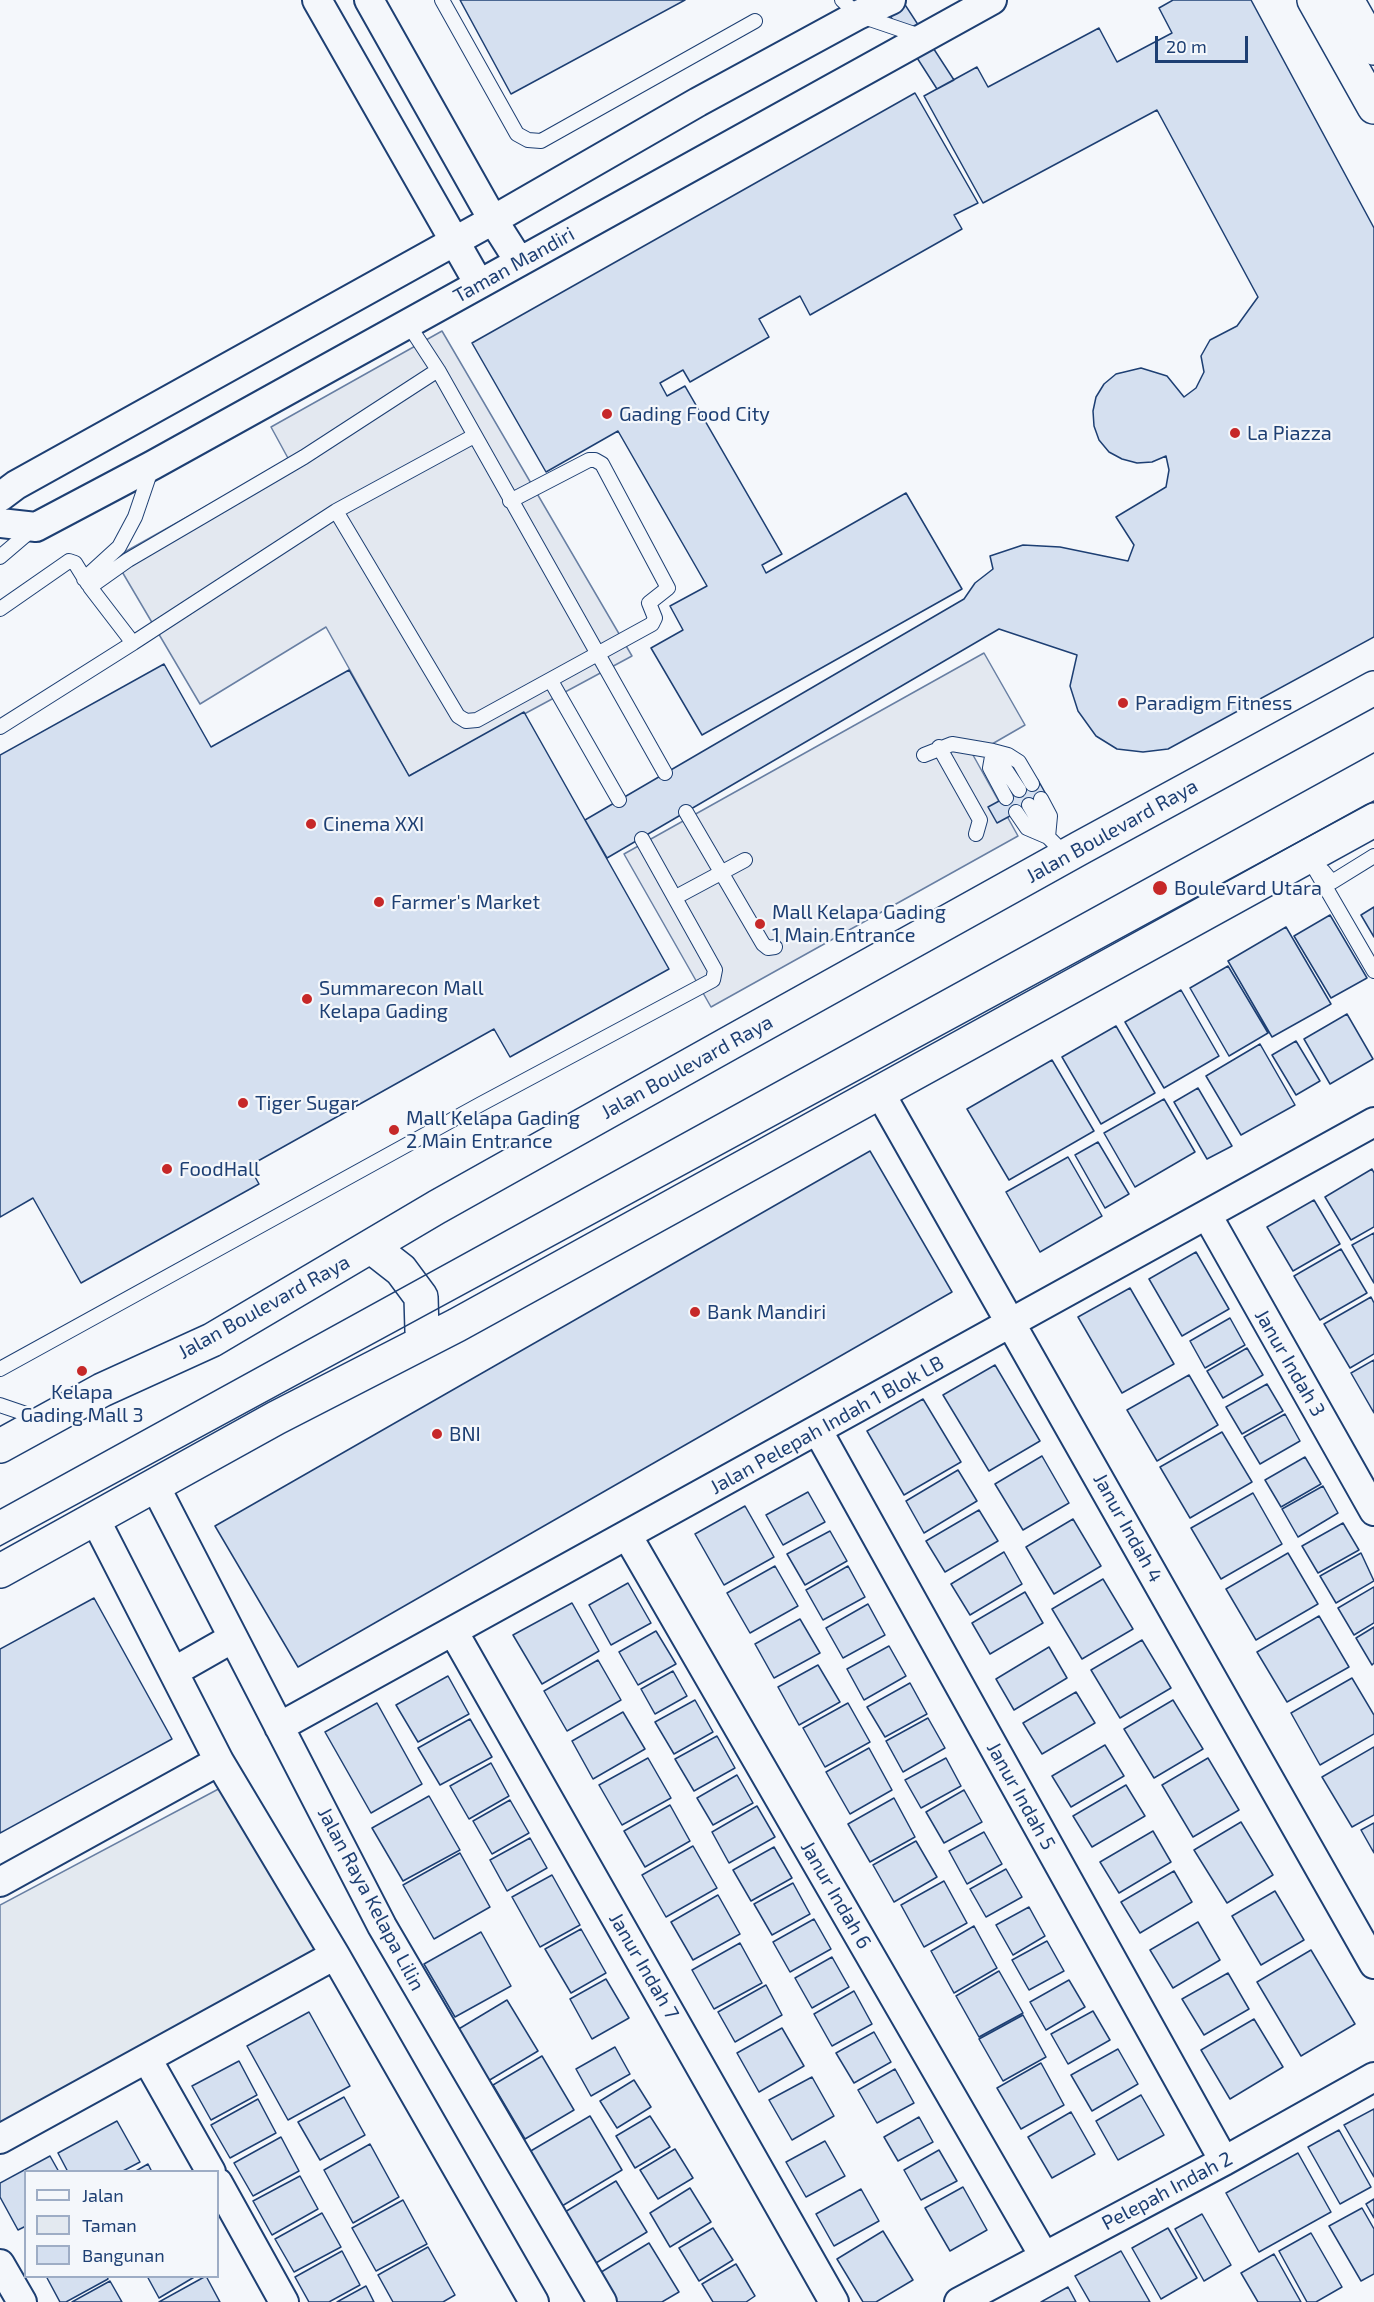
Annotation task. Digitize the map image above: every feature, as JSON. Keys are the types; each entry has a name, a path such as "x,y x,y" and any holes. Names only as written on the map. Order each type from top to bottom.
{"main road":[{"path":"1314,0 1374,107"},
{"path":"1347,0 1374,48"},
{"name":"Jalan Boulevard Raya","path":"0,1446 102,1390 212,1340 409,1225 1080,848 1374,688"},
{"path":"0,1571 276,1418 457,1326 1374,820"},
{"path":"212,1340 230,1341 246,1334 378,1252 409,1225"},
{"path":"378,1252 401,1270 421,1297 422,1331"},
{"path":"276,1418 282,1402 289,1394 366,1352 422,1331 457,1326"}],"street":[{"path":"317,0 478,284"},
{"path":"0,497 16,485 493,220 698,102 850,7 891,0"},
{"name":"Taman Mandiri","path":"36,527 153,465 992,0"},
{"path":"340,42 375,10 493,220 519,261"},
{"path":"0,523 36,527"},
{"name":"Janur Indah 4","path":"880,1092 1374,1964"},
{"name":"Jalan Pelepah Indah 1 Blok LB","path":"279,1727 1374,1122"},
{"name":"Janur Indah 3","path":"1207,1215 1374,1511"},
{"name":"Janur Indah 5","path":"818,1431 1224,2161"},
{"name":"Jalan Raya Kelapa Lilin","path":"155,1486 382,1926 602,2302"},
{"path":"95,1519 175,1671 219,1761 335,1955 534,2302"},
{"name":"Janur Indah 6","path":"627,1535 1044,2256"},
{"name":"Janur Indah 7","path":"453,1631 834,2302"},
{"path":"175,1671 233,1638"},
{"path":"0,1882 219,1761"},
{"path":"0,2139 335,1955"},
{"path":"147,2059 210,2170"},
{"name":"Pelepah Indah 2","path":"959,2302 1224,2161 1374,2077"},
{"path":"219,2185 284,2302"},
{"path":"0,2264 22,2302"}],"lane":[{"path":"442,0 517,134 528,140 541,141 755,21"},
{"path":"850,7 926,37"},
{"path":"408,324 438,370 665,773"},
{"path":"87,583 304,457 438,370"},
{"path":"0,727 336,511 474,436"},
{"path":"336,511 458,716 466,721 477,720 599,656 652,624 655,618 649,603 668,588 602,464 588,460 510,501"},
{"path":"87,583 119,547 135,517 153,465"},
{"path":"0,557 36,527"},
{"path":"0,609 69,561 75,563 87,583 133,642"},
{"path":"551,681 619,800"},
{"path":"924,755 939,747 952,744 1008,755 1019,762 1025,787"},
{"path":"939,747 980,820 976,834"},
{"path":"993,751 990,768 1006,798"},
{"path":"1035,802 1048,837"},
{"path":"686,812 720,875 763,944 768,948 775,947"},
{"path":"1016,812 1027,828 1048,837 1058,847 1080,848"},
{"path":"0,1369 481,1104 713,980 716,970 642,838"},
{"path":"1311,855 1330,882 1374,856"},
{"path":"1311,855 1374,971"},
{"path":"676,897 745,860"},
{"path":"0,1405 48,1421"}],"green space":[{"path":"226,1785 328,1957 0,2132 0,1905"}],"shaded area":[{"path":"442,331 632,656 409,776 326,627 200,704 114,558 289,460 271,427"},
{"path":"984,653 1025,725 973,755 1018,836 711,1007 624,854"}],"building":[{"path":"460,0 685,0 511,94"},
{"path":"880,0 902,0 954,80 937,89"},
{"name":"La Piazza","path":"1173,0 1251,0 1374,228 1374,637 1168,749 1143,752 1117,749 1096,736 1078,711 1070,686 1077,655 999,629 607,858 585,820 964,599 975,583 993,569 990,556 1023,545 1060,547 1128,561 1134,545 1116,517 1166,487 1169,470 1166,456 1152,462 1137,463 1109,452 1099,440 1094,426 1093,411 1096,397 1104,384 1116,374 1141,368 1167,376 1184,397 1196,388 1204,372 1201,356 1210,340 1237,326 1258,297 1157,110 983,203 924,96 977,67 988,87 1099,28 1117,62 1172,33 1159,8"},
{"name":"Gading Food City","path":"915,93 978,203 954,215 962,229 810,315 800,296 759,319 769,337 690,382 683,370 660,383 667,396 685,386 782,554 762,565 766,573 906,493 962,589 702,735 651,648 683,630 670,606 707,586 618,431 546,472 472,343"},
{"name":"Summarecon Mall Kelapa Gading","path":"164,664 211,747 349,670 409,776 524,712 669,969 510,1057 494,1029 249,1166 259,1184 81,1283 33,1198 0,1217 0,755"},
{"path":"1038,780 1047,796 997,823 988,807"},
{"path":"1374,907 1374,937 1361,915"},
{"path":"1330,915 1367,978 1331,998 1294,936"},
{"path":"1286,927 1331,1004 1272,1037 1228,961"},
{"path":"1228,966 1268,1033 1229,1056 1190,988"},
{"path":"1181,990 1219,1056 1164,1088 1125,1022"},
{"path":"1347,1014 1373,1059 1330,1084 1304,1039"},
{"path":"1116,1026 1155,1093 1101,1124 1062,1057"},
{"path":"1296,1041 1320,1081 1296,1095 1272,1055"},
{"path":"1260,1044 1295,1105 1241,1135 1206,1076"},
{"path":"1052,1060 1094,1131 1009,1180 967,1109"},
{"path":"1198,1088 1232,1146 1207,1159 1174,1102"},
{"path":"1164,1099 1195,1152 1135,1187 1104,1133"},
{"path":"1098,1142 1129,1194 1105,1208 1075,1155"},
{"path":"870,1151 952,1292 298,1667 215,1526"},
{"path":"1068,1157 1102,1216 1040,1252 1006,1192"},
{"path":"1372,1169 1374,1173 1374,1227 1351,1240 1325,1197"},
{"path":"1314,1200 1340,1244 1293,1271 1267,1227"},
{"path":"1374,1233 1374,1283 1352,1245"},
{"path":"1341,1249 1367,1293 1320,1320 1294,1276"},
{"path":"1196,1252 1229,1309 1182,1336 1149,1279"},
{"path":"1130,1288 1174,1364 1122,1393 1078,1317"},
{"path":"1371,1297 1374,1303 1374,1354 1350,1368 1324,1324"},
{"path":"1230,1318 1245,1345 1205,1368 1190,1341"},
{"path":"1247,1348 1263,1375 1223,1398 1207,1371"},
{"path":"1374,1360 1374,1413 1351,1373"},
{"path":"995,1365 1040,1441 989,1471 943,1395"},
{"path":"1189,1375 1218,1425 1157,1461 1127,1410"},
{"path":"1267,1384 1283,1411 1242,1434 1226,1407"},
{"path":"923,1399 961,1462 904,1495 867,1431"},
{"path":"1285,1414 1300,1441 1260,1464 1244,1437"},
{"path":"1222,1432 1252,1482 1190,1518 1160,1467"},
{"path":"1042,1456 1069,1503 1023,1530 995,1484"},
{"path":"1305,1457 1321,1484 1281,1507 1265,1480"},
{"path":"958,1470 977,1501 924,1533 906,1501"},
{"path":"1323,1486 1338,1513 1298,1537 1282,1509"},
{"path":"808,1492 825,1522 783,1545 766,1515"},
{"path":"1253,1493 1282,1544 1221,1579 1191,1528"},
{"path":"745,1506 774,1557 724,1585 695,1534"},
{"path":"979,1510 998,1541 945,1572 926,1541"},
{"path":"1073,1519 1101,1566 1054,1594 1026,1547"},
{"path":"1343,1523 1359,1550 1318,1573 1302,1546"},
{"path":"830,1531 847,1561 805,1585 787,1554"},
{"path":"1004,1552 1022,1584 970,1615 951,1584"},
{"path":"1288,1553 1318,1604 1256,1640 1226,1589"},
{"path":"1361,1553 1374,1581 1336,1603 1320,1576"},
{"path":"775,1566 798,1606 750,1633 727,1593"},
{"path":"848,1566 865,1597 823,1620 806,1590"},
{"path":"1103,1579 1133,1629 1082,1659 1052,1609"},
{"path":"628,1583 651,1623 611,1645 589,1605"},
{"path":"1374,1587 1374,1623 1354,1635 1338,1608"},
{"path":"1025,1592 1043,1623 990,1654 972,1623"},
{"path":"94,1598 172,1739 0,1833 0,1649"},
{"path":"572,1603 599,1651 542,1684 513,1635"},
{"path":"868,1604 885,1635 843,1658 826,1628"},
{"path":"1319,1616 1349,1667 1287,1702 1257,1652"},
{"path":"800,1619 820,1653 774,1678 755,1644"},
{"path":"1374,1627 1374,1663 1372,1665 1356,1638"},
{"path":"656,1631 676,1664 638,1685 619,1652"},
{"path":"1142,1640 1171,1688 1120,1718 1091,1670"},
{"path":"889,1646 906,1676 864,1700 847,1669"},
{"path":"1049,1647 1067,1678 1014,1710 996,1679"},
{"path":"598,1660 621,1700 567,1731 544,1691"},
{"path":"818,1665 840,1702 799,1725 778,1687"},
{"path":"673,1671 687,1696 655,1714 641,1689"},
{"path":"448,1676 469,1714 418,1742 396,1705"},
{"path":"1352,1678 1374,1715 1374,1734 1320,1765 1291,1713"},
{"path":"910,1683 927,1714 885,1737 867,1707"},
{"path":"1076,1692 1095,1723 1042,1754 1023,1723"},
{"path":"695,1700 713,1732 674,1754 655,1722"},
{"path":"1173,1700 1203,1749 1154,1778 1124,1729"},
{"path":"377,1703 422,1784 371,1813 325,1732"},
{"path":"848,1703 870,1742 825,1767 803,1728"},
{"path":"623,1712 645,1749 593,1779 572,1741"},
{"path":"928,1718 945,1748 903,1772 886,1741"},
{"path":"470,1719 492,1757 440,1785 418,1748"},
{"path":"717,1736 735,1768 694,1791 675,1759"},
{"path":"1105,1745 1124,1776 1071,1807 1052,1776"},
{"path":"1374,1747 1374,1815 1352,1827 1322,1777"},
{"path":"869,1748 892,1790 850,1814 826,1772"},
{"path":"648,1758 671,1798 622,1825 599,1785"},
{"path":"946,1758 961,1786 921,1808 905,1780"},
{"path":"1208,1758 1239,1810 1193,1837 1162,1785"},
{"path":"491,1763 509,1796 469,1819 450,1786"},
{"path":"737,1775 753,1803 713,1825 697,1798"},
{"path":"1126,1785 1145,1816 1092,1847 1073,1816"},
{"path":"964,1790 982,1822 944,1843 926,1812"},
{"path":"429,1796 460,1850 403,1881 372,1828"},
{"path":"894,1798 915,1837 870,1862 848,1824"},
{"path":"510,1800 529,1833 492,1854 473,1821"},
{"path":"670,1805 690,1841 645,1867 624,1831"},
{"path":"757,1806 775,1837 729,1863 712,1832"},
{"path":"1241,1822 1273,1875 1227,1903 1194,1850"},
{"path":"1374,1823 1374,1853 1361,1830"},
{"path":"1153,1831 1171,1862 1119,1893 1100,1862"},
{"path":"984,1832 1002,1864 967,1884 949,1851"},
{"path":"530,1838 547,1868 507,1891 490,1860"},
{"path":"916,1841 937,1877 894,1902 873,1865"},
{"path":"693,1846 717,1888 666,1917 642,1875"},
{"path":"774,1847 792,1878 751,1901 733,1870"},
{"path":"460,1853 490,1907 434,1939 403,1885"},
{"path":"1006,1869 1022,1897 986,1917 970,1889"},
{"path":"1174,1871 1192,1902 1140,1933 1121,1902"},
{"path":"552,1875 580,1925 540,1947 512,1897"},
{"path":"944,1881 967,1923 924,1947 901,1905"},
{"path":"793,1883 810,1914 772,1935 754,1904"},
{"path":"1275,1891 1304,1940 1261,1965 1232,1916"},
{"path":"718,1895 740,1934 693,1960 671,1922"},
{"path":"1029,1907 1045,1936 1013,1955 996,1925"},
{"path":"814,1919 831,1949 790,1972 773,1942"},
{"path":"1198,1922 1220,1960 1173,1988 1150,1950"},
{"path":"974,1926 997,1968 954,1993 931,1951"},
{"path":"581,1929 606,1973 571,1993 545,1949"},
{"path":"481,1932 511,1986 455,2017 424,1964"},
{"path":"1047,1941 1064,1971 1029,1990 1012,1960"},
{"path":"740,1943 762,1983 714,2009 692,1970"},
{"path":"1311,1950 1355,2024 1301,2056 1257,1982"},
{"path":"832,1957 849,1987 812,2008 795,1978"},
{"path":"999,1971 1023,2013 979,2037 956,1996"},
{"path":"1228,1973 1249,2009 1204,2035 1182,1999"},
{"path":"606,1979 629,2018 592,2039 570,1999"},
{"path":"1069,1980 1085,2007 1046,2030 1030,2002"},
{"path":"766,1985 782,2015 735,2042 718,2012"},
{"path":"854,1991 872,2024 832,2046 814,2014"},
{"path":"507,2000 538,2051 488,2081 457,2030"},
{"path":"1093,2011 1110,2040 1068,2064 1051,2034"},
{"path":"309,2012 350,2086 288,2120 247,2046"},
{"path":"1023,2015 1046,2057 1003,2081 979,2039"},
{"path":"1254,2019 1283,2067 1230,2099 1201,2050"},
{"path":"782,2028 804,2066 759,2092 737,2053"},
{"path":"874,2032 891,2062 854,2083 836,2053"},
{"path":"615,2047 630,2074 591,2096 576,2069"},
{"path":"1118,2049 1138,2084 1092,2111 1071,2075"},
{"path":"542,2056 574,2110 525,2139 493,2085"},
{"path":"239,2061 257,2095 211,2120 192,2086"},
{"path":"1041,2063 1064,2105 1021,2129 997,2088"},
{"path":"895,2069 914,2103 877,2123 858,2090"},
{"path":"812,2077 834,2116 792,2140 769,2100"},
{"path":"634,2080 651,2107 617,2128 600,2101"},
{"path":"1141,2095 1164,2135 1118,2160 1096,2121"},
{"path":"344,2097 365,2135 320,2160 298,2122"},
{"path":"258,2099 276,2133 230,2158 211,2125"},
{"path":"1374,2109 1374,2177 1344,2125"},
{"path":"1071,2112 1095,2154 1052,2178 1028,2137"},
{"path":"590,2116 622,2170 562,2206 529,2152"},
{"path":"650,2116 670,2147 635,2168 616,2136"},
{"path":"919,2117 933,2142 898,2161 884,2137"},
{"path":"117,2121 140,2162 125,2170 67,2170 58,2153"},
{"path":"1339,2130 1371,2187 1340,2204 1308,2147"},
{"path":"281,2137 299,2171 253,2196 234,2163"},
{"path":"825,2141 845,2176 806,2197 786,2162"},
{"path":"370,2144 399,2197 353,2223 324,2170"},
{"path":"675,2149 693,2178 658,2199 640,2170"},
{"path":"939,2150 957,2181 921,2200 904,2170"},
{"path":"1298,2153 1331,2212 1259,2252 1226,2193"},
{"path":"50,2156 58,2170 24,2170"},
{"path":"148,2164 151,2170 138,2170"},
{"path":"24,2170 24,2227 18,2230 0,2197 0,2183"},
{"path":"300,2176 318,2209 272,2235 253,2201"},
{"path":"616,2181 647,2232 591,2266 560,2215"},
{"path":"963,2187 987,2230 950,2251 925,2208"},
{"path":"690,2188 711,2222 670,2247 650,2213"},
{"path":"861,2189 879,2221 834,2246 816,2214"},
{"path":"1374,2199 1374,2218 1366,2204"},
{"path":"403,2200 427,2244 376,2271 352,2228"},
{"path":"1362,2208 1374,2229 1374,2274 1361,2281 1329,2226"},
{"path":"322,2213 341,2247 294,2272 275,2239"},
{"path":"1202,2214 1231,2265 1204,2281 1175,2229"},
{"path":"713,2228 733,2260 699,2281 679,2248"},
{"path":"1168,2228 1197,2278 1161,2299 1132,2248"},
{"path":"883,2231 913,2280 876,2302 863,2302 837,2259"},
{"path":"1311,2233 1342,2287 1316,2302 1307,2302 1279,2251"},
{"path":"649,2243 679,2292 662,2302 615,2302 598,2274"},
{"path":"428,2247 455,2295 443,2302 393,2302 378,2275"},
{"path":"342,2251 360,2285 329,2302 309,2302 295,2277"},
{"path":"1121,2251 1150,2302 1090,2302 1075,2276"},
{"path":"1274,2254 1301,2302 1258,2302 1241,2273"},
{"path":"736,2264 755,2296 746,2302 713,2302 702,2284"},
{"path":"47,2278 108,2278 66,2302 60,2302"},
{"path":"148,2278 193,2278 159,2298"},
{"path":"202,2278 207,2278 220,2302 159,2302"},
{"path":"110,2281 122,2302 72,2302"},
{"path":"366,2286 374,2302 337,2302"},
{"path":"1068,2287 1076,2302 1041,2302"}],"tram line":[{"path":"0,1509 1374,753"},
{"path":"0,1546 1374,801"}],"place":[{"name":"Gading Food City","path":"607,414"},
{"name":"La Piazza","path":"1235,433"},
{"name":"Paradigm Fitness","path":"1123,703"},
{"name":"Cinema XXI","path":"311,824"},
{"name":"Boulevard Utara","path":"1160,888"},
{"name":"Farmer's Market","path":"379,902"},
{"name":"Mall Kelapa Gading 1 Main Entrance","path":"760,924"},
{"name":"Summarecon Mall Kelapa Gading","path":"307,999"},
{"name":"Tiger Sugar","path":"243,1103"},
{"name":"Mall Kelapa Gading 2 Main Entrance","path":"394,1130"},
{"name":"FoodHall","path":"167,1169"},
{"name":"Bank Mandiri","path":"695,1312"},
{"name":"Kelapa Gading Mall 3","path":"82,1371"},
{"name":"BNI","path":"437,1434"}]}
